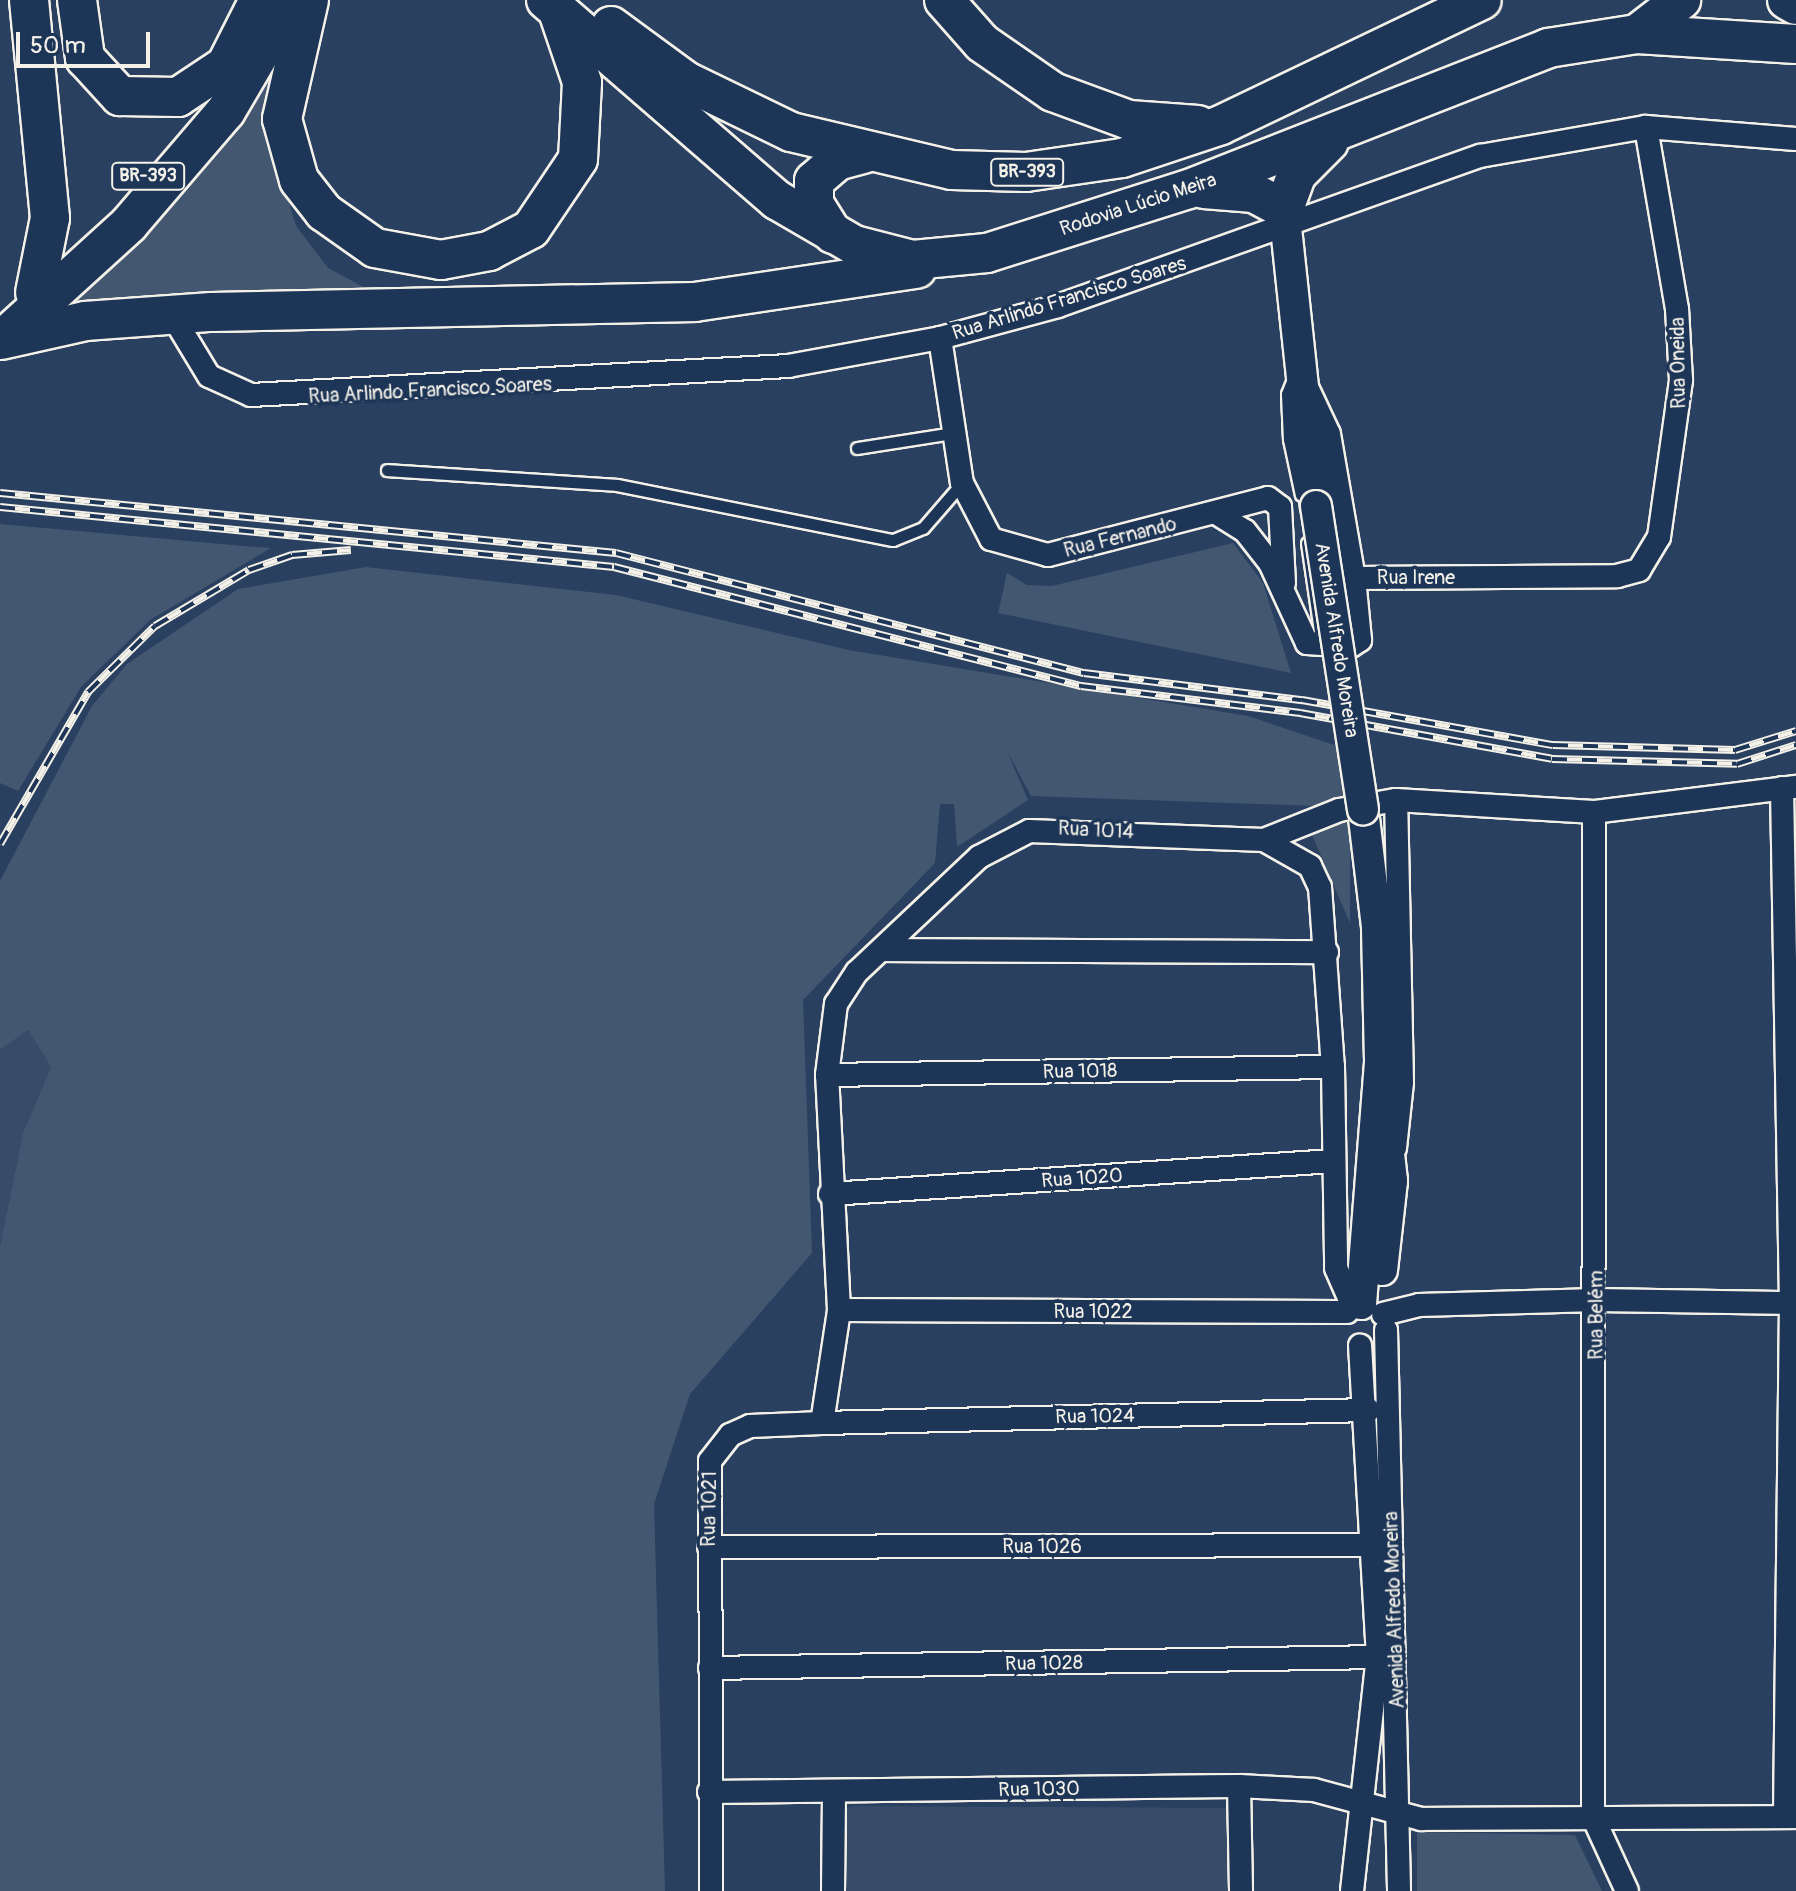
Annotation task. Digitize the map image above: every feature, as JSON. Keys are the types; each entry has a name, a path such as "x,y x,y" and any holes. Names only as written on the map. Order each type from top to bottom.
{"highway":[{"path":"29,0 50,218 35,293"},
{"path":"77,0 85,58 120,96 178,97 228,64"},
{"name":"BR-393","path":"0,335 35,293 168,153 228,64 259,0"},
{"path":"0,335 129,224 226,111 291,0"},
{"path":"309,0 282,119 299,180 324,212 375,248 441,260 489,251 531,229 578,159 582,82 562,4"},
{"path":"944,0 1004,60 1082,106 1129,120 1221,125"},
{"name":"BR-393","path":"562,4 740,112 864,154 952,170 1026,172 1122,158 1221,125 1482,0"},
{"path":"1637,34 1681,0"},
{"path":"1787,0 1796,5"},
{"name":"Rodovia Lúcio Meira","path":"562,4 745,176 833,234 878,254 955,261 1189,189 1345,131 1520,57 1637,34 1796,44"},
{"path":"1189,189 1254,193 1284,218 1309,160 1345,131"},
{"path":"833,234 814,203 814,181 837,161 864,154"},
{"path":"0,335 85,321 172,315 695,302 955,261"}],"street":[{"name":"Rua Arlindo Francisco Soares","path":"172,315 194,361 225,388 297,397 691,376 940,338 1284,218 1480,156 1646,127 1796,139"},
{"name":"Rua Oneida","path":"1617,576 1639,570 1651,556 1678,437 1677,309 1646,127"},
{"name":"Avenida Alfredo Moreira","path":"1284,218 1297,371 1371,870 1380,1067 1392,1181"},
{"name":"Rua Fernando","path":"940,338 962,483 991,539 1027,554 1061,553 1268,498 1280,507 1284,590"},
{"path":"1297,371 1329,434 1354,578"},
{"path":"1216,513 1258,545 1284,590 1304,640 1322,644"},
{"name":"Rua Irene","path":"1322,644 1360,640 1354,578 1617,576"},
{"path":"1789,788 1793,1303 1791,1816"},
{"name":"Rua 1014","path":"827,1075 843,987 886,950 979,857 1029,831 1056,826 1264,840 1339,810 1396,800 1594,812 1789,788"},
{"name":"Avenida Alfredo Moreira","path":"1352,1891 1366,1806 1378,1657 1369,1410 1360,1346 1346,1336 1368,1312 1392,1181 1402,1082 1396,800"},
{"name":"Rua Belém","path":"1593,1817 1597,1300 1594,812"},
{"name":"Avenida Alfredo Moreira","path":"1264,840 1310,866 1327,952 1333,1067 1336,1268 1368,1312"},
{"path":"886,950 1327,952"},
{"name":"Rua 1018","path":"827,1075 1333,1067"},
{"name":"Avenida Alfredo Moreira","path":"1380,1067 1368,1312 1400,1816 1399,1891"},
{"path":"822,1423 839,1310 830,1194 827,1075"},
{"name":"Rua 1020","path":"830,1194 1334,1161"},
{"path":"1360,1346 1376,1343 1368,1312 1419,1305 1597,1300 1793,1303"},
{"name":"Rua 1022","path":"839,1310 1368,1312"},
{"name":"Rua 1024","path":"822,1423 1369,1410"},
{"name":"Rua 1021","path":"711,1891 710,1461 718,1446 750,1426 822,1423"},
{"name":"Rua 1026","path":"709,1547 1375,1545"},
{"name":"Rua 1028","path":"710,1668 1378,1657"},
{"path":"1239,1786 1241,1891"},
{"name":"Rua 1030","path":"709,1792 1239,1786 1314,1790 1400,1816 1791,1816"},
{"path":"833,1891 834,1792"},
{"path":"1593,1817 1627,1891"}],"lane":[{"path":"1297,371 1287,394 1289,439 1322,644"},
{"path":"857,448 953,433"},
{"path":"387,470 617,485 893,540 923,528 962,483"}],"shaded area":[{"path":"283,52 267,132 296,226 328,268 397,305 61,306"},
{"path":"0,524 271,548 150,620 81,687 18,791 0,783"},
{"path":"1233,543 1263,583 1291,673 998,613 1007,573 1027,585 1052,586"},
{"path":"366,567 616,595 849,650 1248,716 1340,747 1346,807 1031,796 1007,751 1028,800 957,847 954,804 940,804 935,863 803,1000 812,1253 690,1394 654,1504 665,1891 0,1891 0,1246 23,1133 51,1067 28,1030 0,1050 0,881 92,706 127,664 238,589"},
{"path":"1350,819 1350,923 1308,826"},
{"path":"28,1030 51,1067 23,1133 0,1246 0,1050"},
{"path":"853,1806 1230,1808 1232,1891 842,1891 844,1809"},
{"path":"1417,1832 1575,1835 1602,1891 1417,1891"}],"railway":[{"path":"0,493 616,553 1084,673 1302,700 1553,745 1735,750 1796,731"},
{"path":"0,507 614,567 1081,686 1300,713 1552,759 1737,764 1796,745"},
{"path":"0,844 88,692 155,626 249,570 292,555 351,550"}]}
